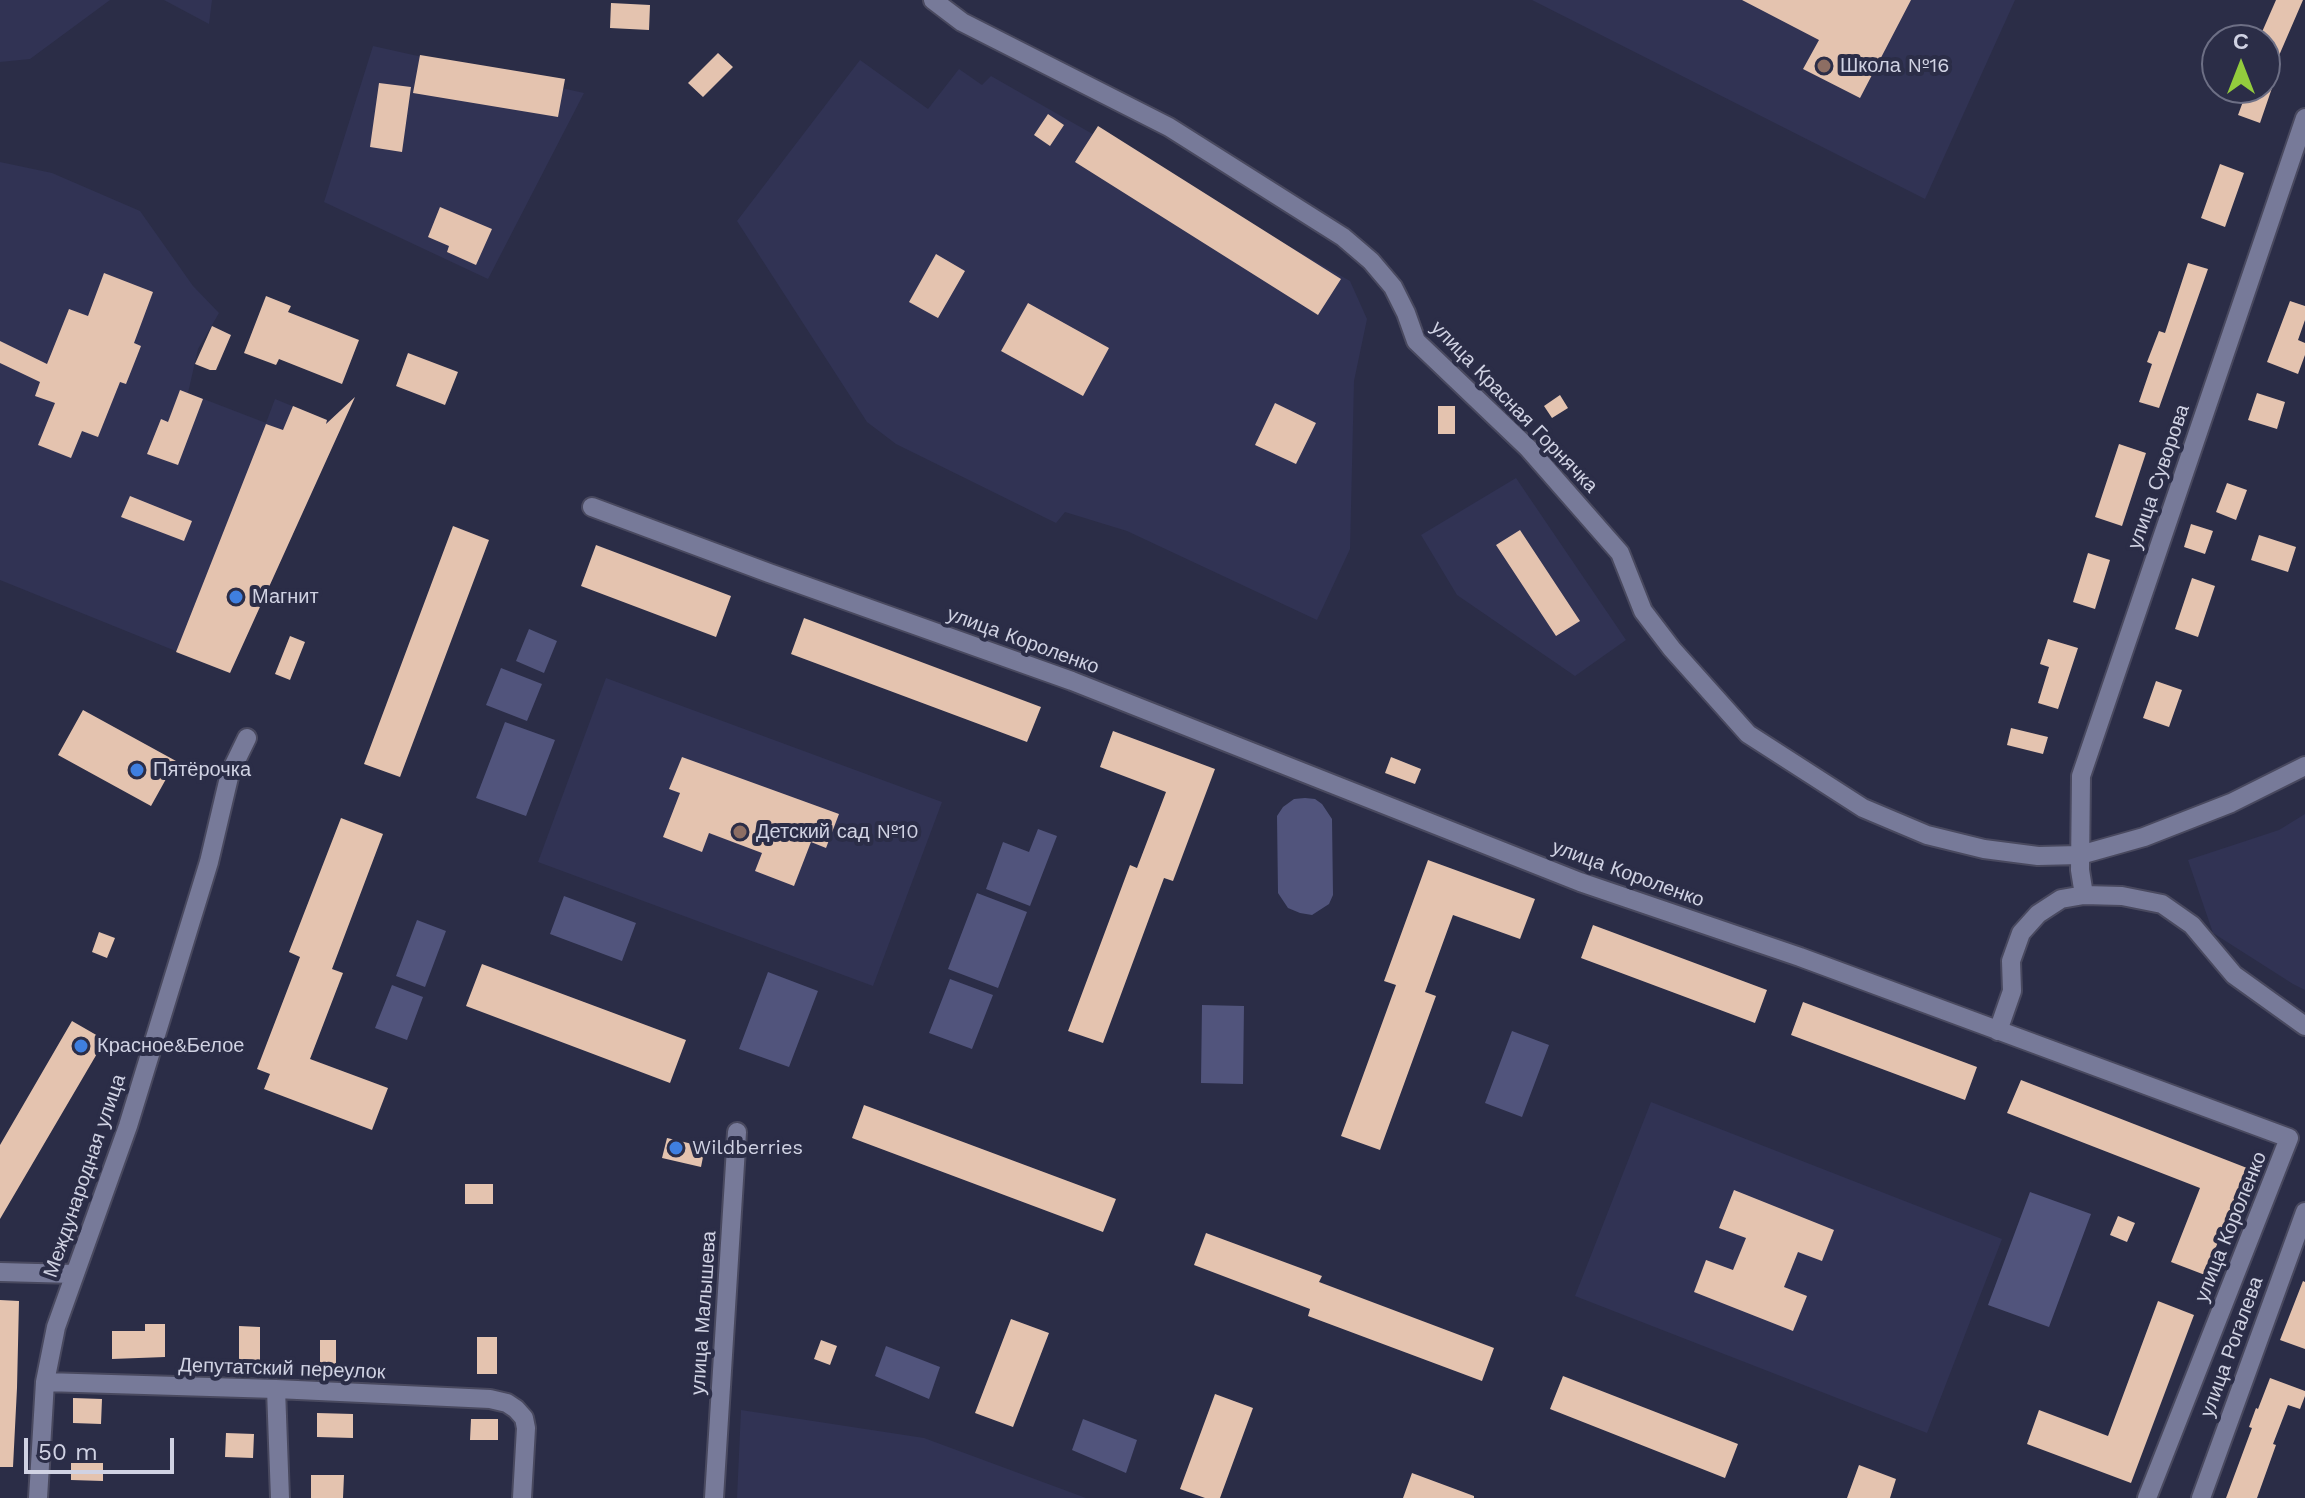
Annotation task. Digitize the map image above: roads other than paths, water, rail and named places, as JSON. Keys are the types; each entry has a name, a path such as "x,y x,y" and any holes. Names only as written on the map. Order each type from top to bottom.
{"street":[{"name":"улица Красная Горнячка","path":"933,0 962,22 1169,127 1343,237 1371,261 1393,287 1416,341 1528,448 1620,553 1643,611 1672,649 1748,734 1863,808 1927,835 1997,851 2038,856 2080,855 2144,837 2231,803 2305,766"},
{"name":"улица Суворова","path":"2084,895 2080,855 2081,776 2305,118"},
{"name":"улица Короленко","path":"592,507 1072,681 1580,882 1800,957 2289,1138 2147,1498"},
{"name":"Международная улица","path":"38,1498 45,1382 56,1327 128,1126 209,862 230,773 247,738"},
{"path":"1998,1031 2012,991 2011,961 2021,933 2038,914 2061,899 2084,895 2122,896 2162,904 2192,925 2234,975 2305,1026"},
{"name":"улица Малышева","path":"714,1498 737,1132"},
{"name":"улица Рогалева","path":"2201,1498 2305,1212"},
{"path":"0,1272 75,1274"},
{"name":"Депутатский переулок","path":"45,1382 276,1389 490,1399 507,1403 524,1418 526,1428 522,1498"},
{"path":"276,1389 280,1498"}],"place":[{"name":"Школа №16","path":"1824,66"},
{"name":"Магнит","path":"236,597"},
{"name":"Пятёрочка","path":"137,770"},
{"name":"Детский сад №10","path":"740,832"},
{"name":"Красное&Белое","path":"81,1046"},
{"name":"Wildberries","path":"676,1148"}]}
